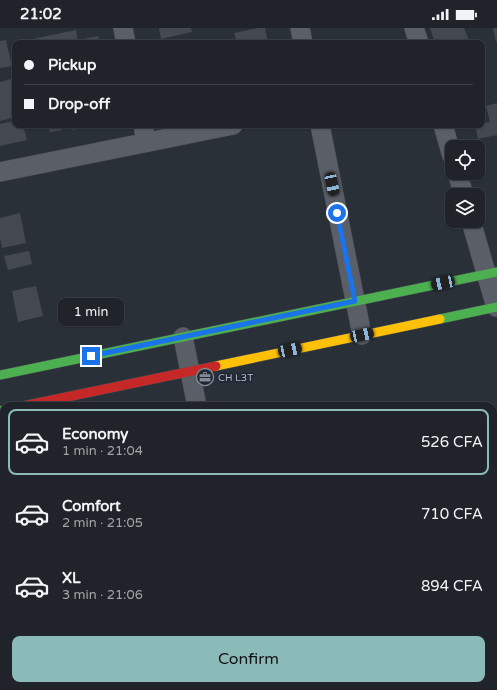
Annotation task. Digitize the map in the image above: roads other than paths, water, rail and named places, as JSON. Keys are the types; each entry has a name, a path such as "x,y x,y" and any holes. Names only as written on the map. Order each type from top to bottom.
{"street":[{"path":"123,28 125,40"},
{"path":"300,28 302,40"},
{"path":"414,28 418,40"},
{"path":"0,172 145,134 204,128"},
{"path":"321,128 362,335"},
{"path":"444,128 447,140"},
{"path":"42,402 496,307 492,273 474,228"},
{"path":"0,375 492,273"},
{"path":"183,337 196,402"}],"place":[{"name":"CH L3T","path":"205,377"}]}
